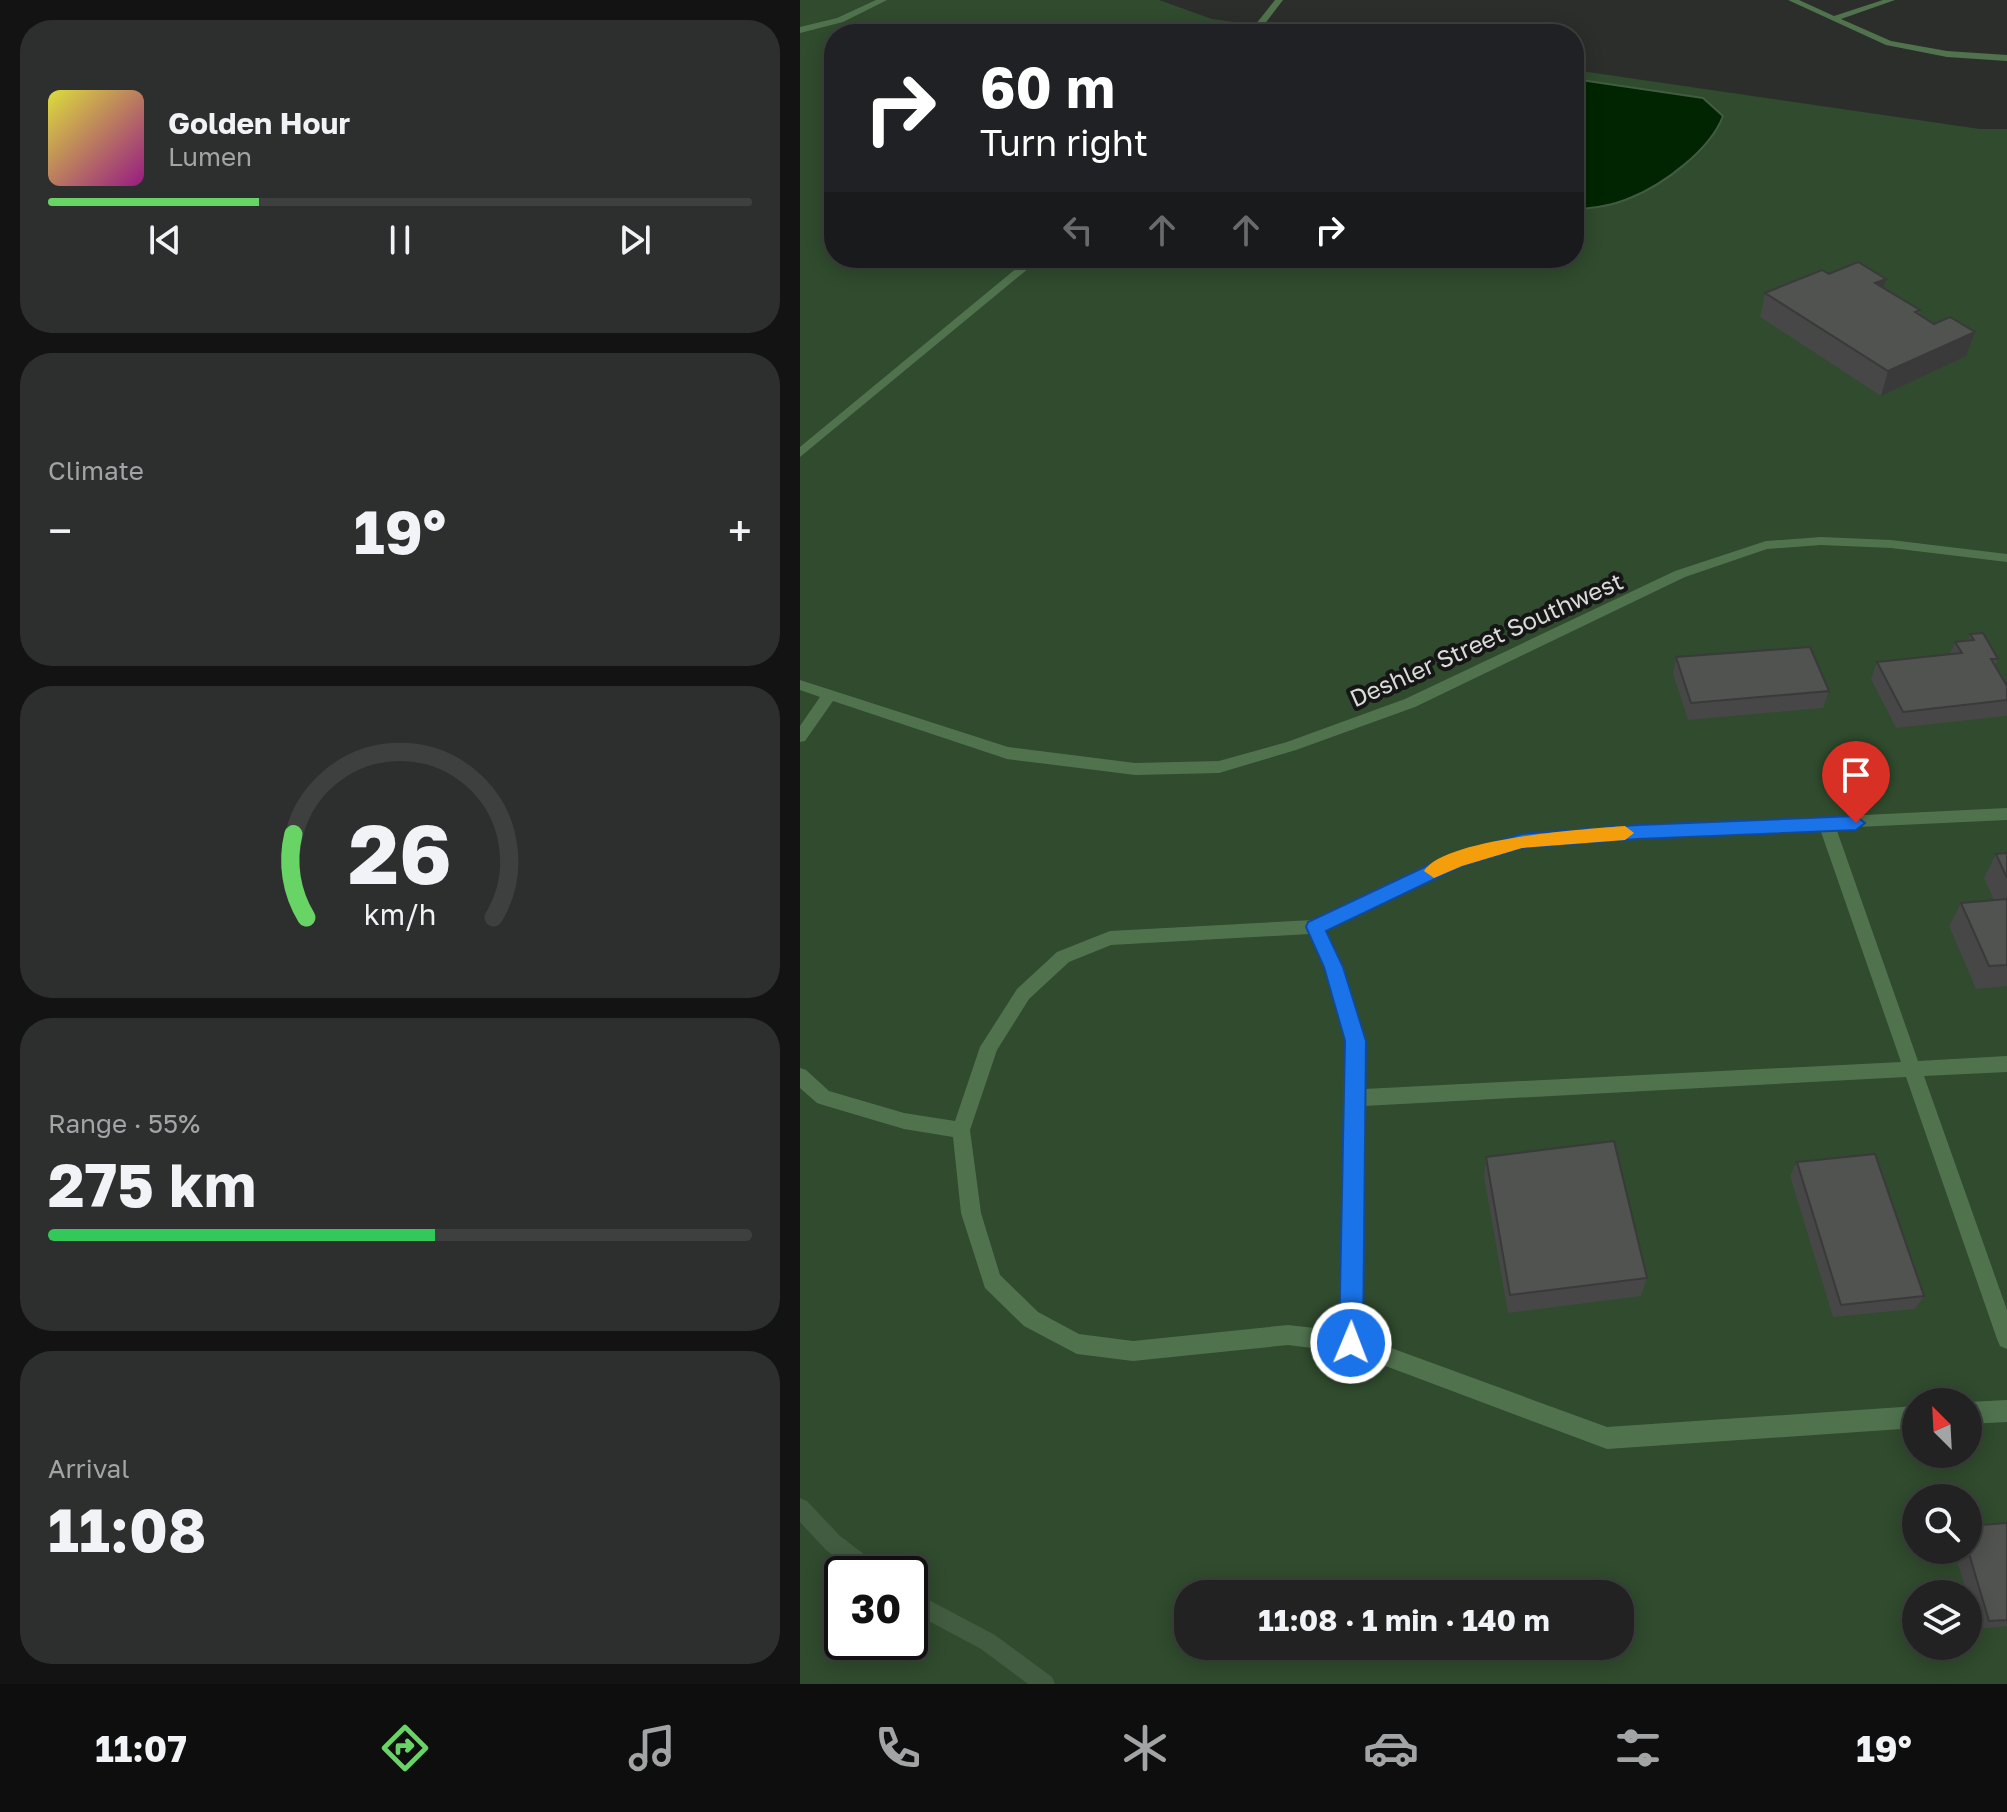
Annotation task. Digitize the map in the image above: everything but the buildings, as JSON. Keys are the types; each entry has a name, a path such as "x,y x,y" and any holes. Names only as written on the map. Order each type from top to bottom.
{"street":[{"path":"800,30 840,20 883,0"},
{"path":"1260,24 1279,0"},
{"path":"1792,0 1873,38 1906,47 2007,58"},
{"path":"1832,19 1891,0"},
{"path":"800,453 1024,268"},
{"name":"Deshler Street Southwest","path":"800,685 1007,753 1135,769 1219,767 1291,746 1410,703 1680,574 1766,545 1821,541 1891,544 2007,558"},
{"path":"800,737 830,694"},
{"path":"1902,1418 1607,1438 1351,1343 1288,1335 1133,1351 1077,1344 1031,1319 992,1281 971,1213 961,1130 989,1047 1023,994 1063,957 1110,938 1315,927 1457,860 1522,841 1638,832 2007,814"},
{"path":"1826,824 2007,1339"},
{"path":"1315,927 1334,967 1356,1041 1351,1343"},
{"path":"1355,1098 2007,1064"},
{"path":"800,1076 823,1097 904,1121 961,1130"},
{"path":"1982,1412 2007,1411"}],"shaded area":[{"path":"800,0 1159,0 1212,19 1248,24 824,24 824,268 1584,268 1584,71 1980,129 2007,129 2007,1684 800,1684"},
{"path":"1584,80 1703,98 1723,116 1708,141 1684,165 1643,192 1584,209"}],"waterway":[{"path":"800,1508 833,1543 850,1556"},
{"path":"928,1610 988,1642 1045,1684"}],"slow traffic":[{"path":"1434,871 1457,860 1522,841 1625,833"}],"route":[{"path":"1351,1343 1356,1041 1334,967 1315,927 1457,860 1522,841 1638,832 1856,823"}]}
